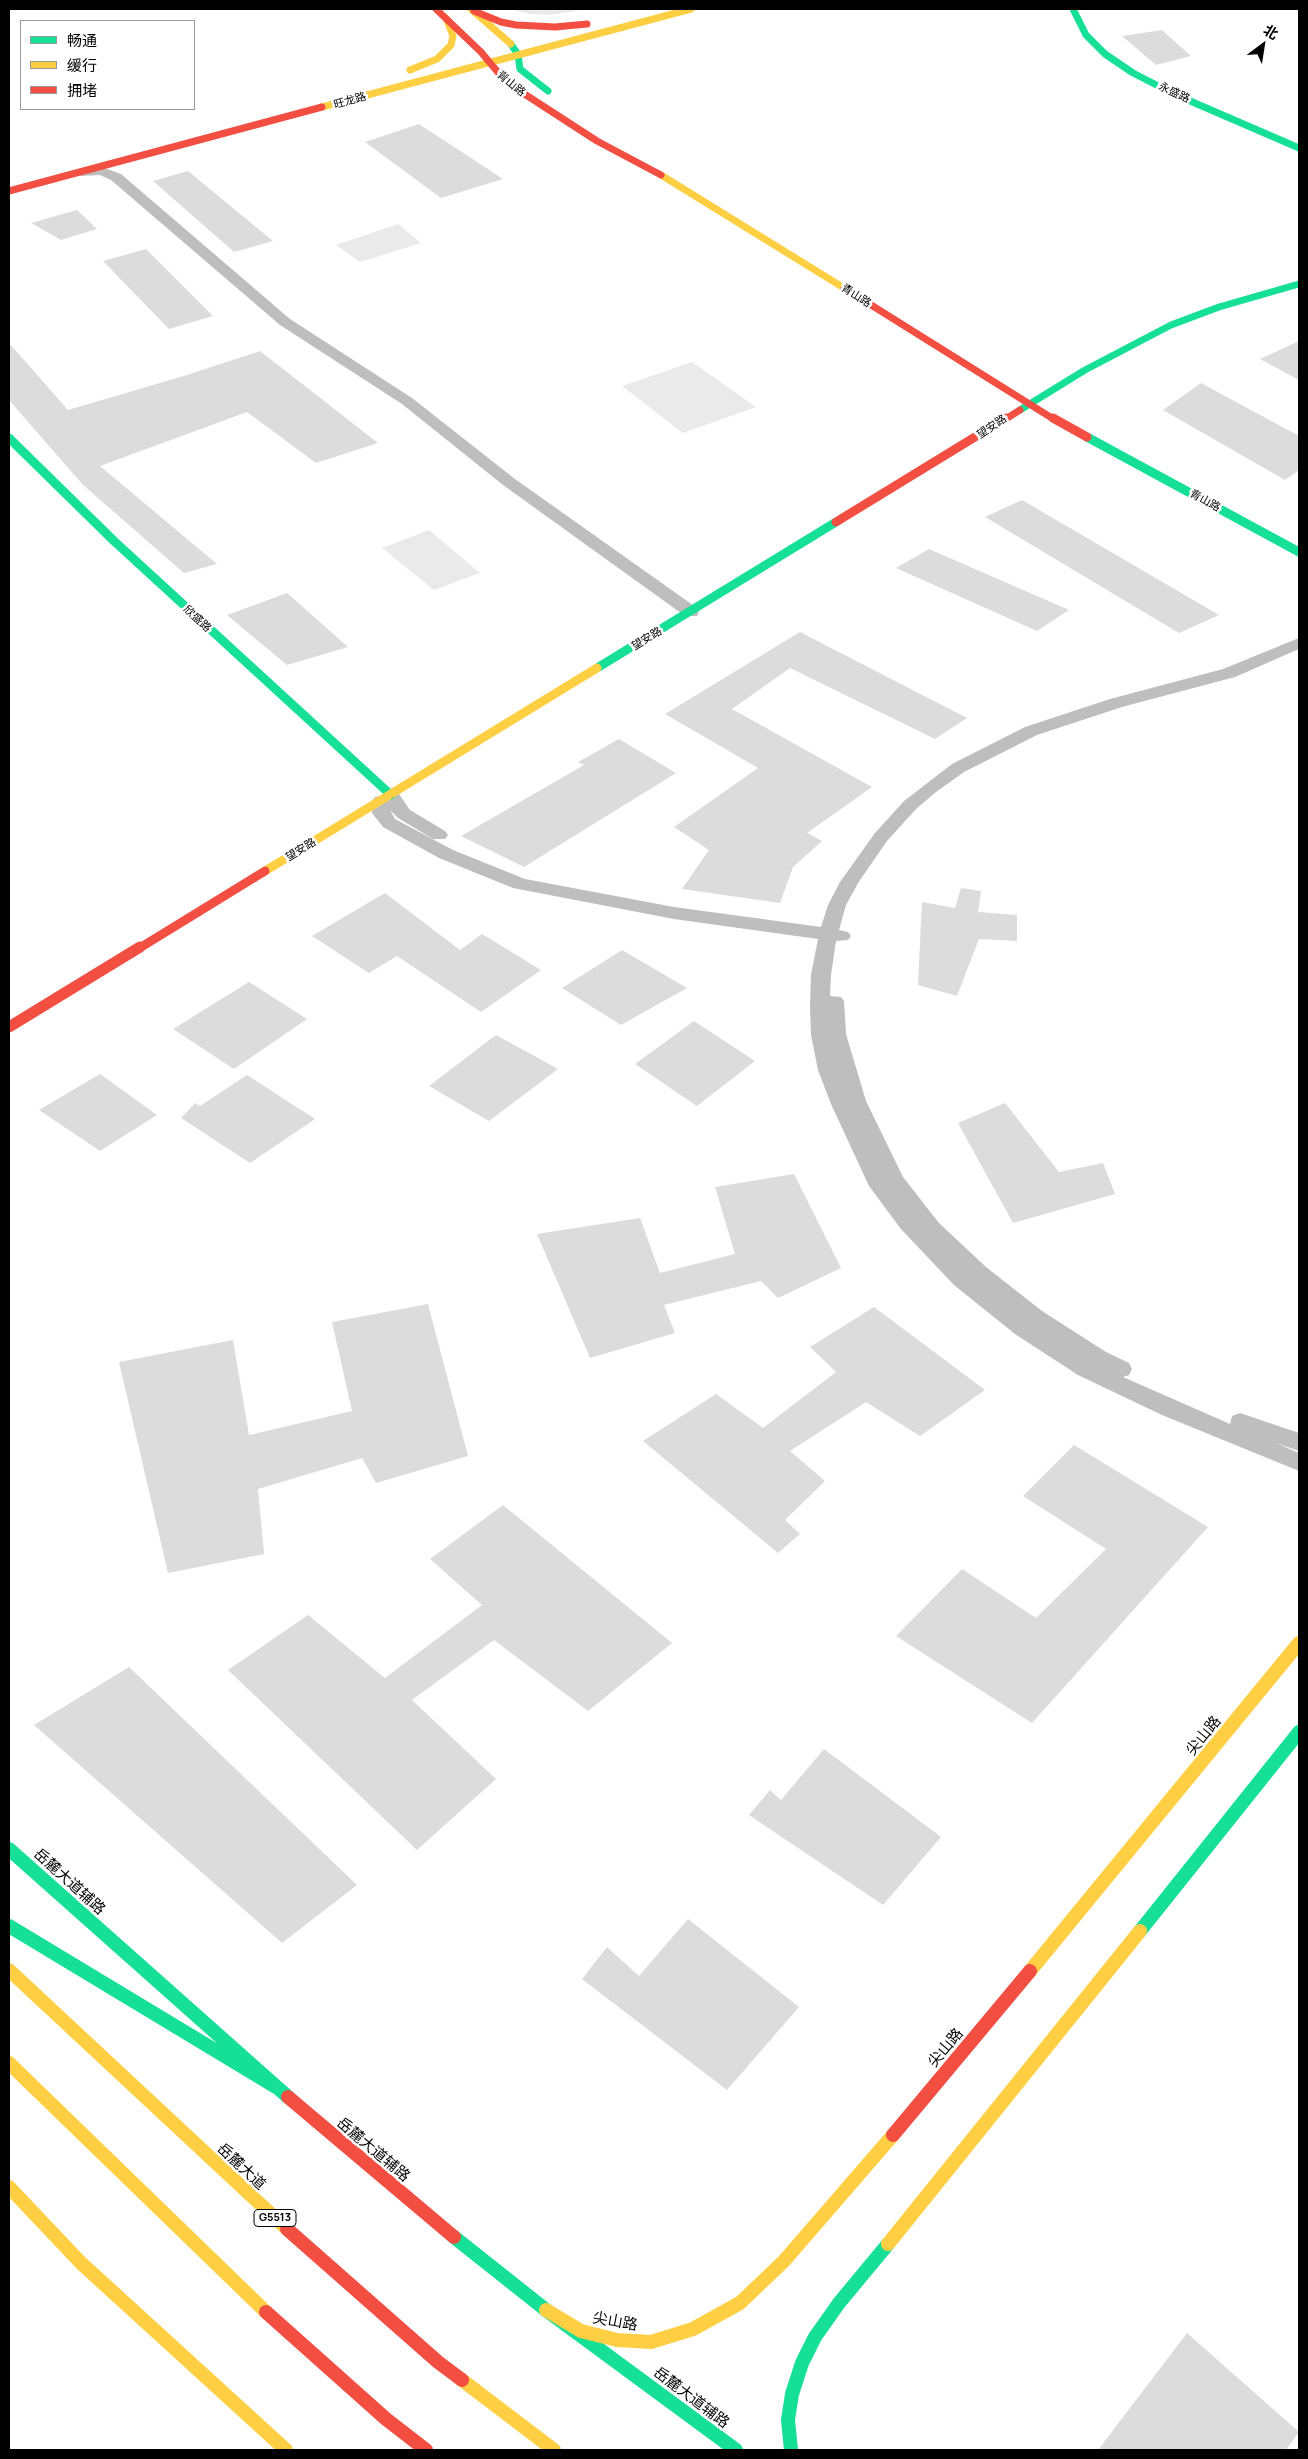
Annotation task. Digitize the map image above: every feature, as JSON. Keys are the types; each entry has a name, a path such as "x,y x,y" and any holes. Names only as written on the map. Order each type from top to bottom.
{"main road":[{"name":"青山路","path":"436,9 481,52 499,76 520,92 596,141 655,172 718,210 1024,401 1299,552"},
{"name":"旺龙路","path":"9,191 691,9"},
{"name":"永盛路","path":"1073,9 1086,35 1105,54 1133,73 1174,94 1299,148"},
{"name":"永盛路","path":"1081,9 1094,34 1111,53 1139,71 1299,143"},
{"name":"青山路","path":"473,10 516,43 520,69 554,95 540,82 536,66 549,52 568,42"},
{"path":"473,10 501,22 516,25 555,27 593,22 539,37"},
{"path":"446,18 453,36 451,45 446,52 425,65 402,73 516,43"},
{"path":"408,84 444,79 474,80"},
{"path":"491,83 520,92"},
{"name":"旺龙路","path":"9,183 339,90"},
{"name":"望安路","path":"9,1017 983,434 1024,401 1120,343 1212,303 1299,279"},
{"name":"望安路","path":"1043,390 1171,325 1219,307 1299,284"},
{"path":"1043,390 1063,402"},
{"name":"欣盛路","path":"9,438 121,548 380,795"},
{"name":"欣盛路","path":"9,452 295,723"},
{"name":"望安路","path":"9,1027 380,795"},
{"name":"尖山路","path":"546,2310 580,2331 617,2340 651,2342 693,2329 740,2302 784,2261 875,2157 1127,1855 1299,1643"},
{"path":"791,2450 788,2420 792,2394 802,2363 816,2337 839,2303 935,2187 1299,1732"},
{"name":"岳麓大道辅路","path":"9,1849 276,2088 451,2235 546,2310 736,2450"},
{"path":"9,1926 276,2088"},
{"name":"岳麓大道","path":"9,1970 259,2204 438,2362 554,2450"},
{"path":"9,2063 260,2307 386,2420 426,2450"},
{"path":"9,2187 81,2263 286,2450"}],"street":[{"path":"142,155 121,169 122,175 290,320 413,399 515,479 691,608"},
{"path":"81,172 102,171 116,177 285,322 407,402 509,482 691,608"},
{"path":"1299,643 1229,673 1116,703 1057,722 998,747 958,768 910,805 881,837 849,882 821,975 820,1008 821,1035 828,1070 866,1162 879,1186 908,1224 962,1279 1015,1322 1086,1369 1170,1409 1299,1462"},
{"path":"1299,651 1228,681 1121,708 1046,733 1006,751 967,772 940,792 893,842 863,885 836,930 834,1007 836,1034 856,1101 890,1172 931,1228 978,1272 1034,1317 1098,1358 1177,1396 1256,1428 1299,1442"},
{"path":"380,795 381,813 388,823 446,854 520,884 665,911 836,930"}],"shaded area":[{"path":"510,9 589,9 549,15 530,14"},
{"path":"398,224 421,243 360,262 336,245"},
{"path":"692,362 756,407 683,433 622,386"},
{"path":"429,530 480,573 434,590 382,548"}],"building":[{"path":"1162,30 1191,56 1156,65 1122,36"},
{"path":"419,124 503,179 441,198 365,142"},
{"path":"188,171 273,241 234,252 153,181"},
{"path":"77,210 97,229 61,240 31,223"},
{"path":"146,249 213,316 169,329 103,261"},
{"path":"1299,341 1299,380 1260,359"},
{"path":"9,343 68,410 260,351 378,443 316,463 247,412 100,466 217,564 184,573 83,485 9,400"},
{"path":"1201,383 1299,436 1299,470 1285,480 1163,410"},
{"path":"1022,500 1219,615 1179,633 985,517"},
{"path":"929,549 1069,610 1037,631 896,568"},
{"path":"287,593 348,647 287,665 227,615"},
{"path":"800,632 967,718 935,739 790,668 732,709 872,787 807,833 822,841 793,867 780,903 682,889 709,850 674,827 758,768 665,714"},
{"path":"619,739 676,773 524,867 461,836 584,765 578,762"},
{"path":"961,888 981,891 978,912 1017,915 1017,941 979,939 957,996 918,985 922,902 955,908"},
{"path":"385,893 460,950 482,934 541,970 481,1012 397,956 369,973 312,936"},
{"path":"622,950 687,988 621,1025 562,988"},
{"path":"249,982 307,1019 234,1069 173,1029"},
{"path":"694,1021 755,1061 697,1106 635,1064"},
{"path":"496,1035 558,1069 489,1121 429,1086"},
{"path":"100,1074 157,1115 100,1151 39,1110"},
{"path":"247,1075 315,1119 250,1163 181,1118 195,1103 200,1106"},
{"path":"1005,1103 1059,1172 1103,1163 1115,1194 1013,1223 958,1123"},
{"path":"794,1174 841,1268 778,1298 761,1281 664,1305 675,1333 590,1358 537,1234 640,1218 660,1273 735,1254 715,1187"},
{"path":"428,1304 468,1456 376,1483 362,1458 258,1489 264,1554 168,1573 119,1362 233,1340 249,1435 352,1411 332,1322"},
{"path":"874,1307 985,1390 920,1436 866,1402 790,1451 825,1481 785,1520 800,1534 778,1553 643,1441 716,1394 763,1428 836,1372 810,1347"},
{"path":"1074,1445 1208,1527 1032,1723 896,1636 962,1569 1036,1618 1106,1549 1023,1496"},
{"path":"503,1505 672,1643 588,1711 494,1640 412,1700 496,1779 417,1850 228,1670 308,1615 385,1678 482,1605 430,1559"},
{"path":"129,1667 357,1885 282,1943 34,1725"},
{"path":"824,1749 941,1837 883,1905 749,1815 770,1790 781,1800"},
{"path":"688,1919 799,2007 727,2090 582,1979 607,1947 639,1976"},
{"path":"1187,2333 1299,2432 1286,2450 1098,2450"}],"traffic: fast":[{"path":"1073,9 1086,35 1105,54 1133,73 1174,94 1299,148"},
{"path":"511,44 518,55 520,69 548,91"},
{"path":"1020,410 1085,370 1171,325 1219,307 1299,284"},
{"path":"1087,437 1299,552"},
{"path":"9,438 114,541 391,795"},
{"path":"597,668 836,522"},
{"path":"1140,1931 1299,1732"},
{"path":"9,1849 288,2097"},
{"path":"9,1926 276,2087"},
{"path":"454,2237 546,2310 736,2450"},
{"path":"791,2450 788,2420 792,2394 802,2363 815,2337 839,2303 888,2244"}],"traffic: slow":[{"path":"471,9 511,44"},
{"path":"322,107 691,9"},
{"path":"410,70 437,59 451,45 453,36 446,18"},
{"path":"661,175 844,288"},
{"path":"265,871 597,668"},
{"path":"1030,1971 1299,1643"},
{"path":"888,2244 1140,1931"},
{"path":"9,1970 287,2229"},
{"path":"9,2063 266,2312"},
{"path":"546,2310 581,2331 617,2340 651,2342 693,2329 740,2303 784,2261 893,2135"},
{"path":"9,2187 81,2263 286,2450"},
{"path":"462,2380 554,2450"}],"traffic: jam":[{"path":"436,9 481,52"},
{"path":"474,11 501,22 516,25 555,27 587,24"},
{"path":"481,52 506,82 597,141 661,175"},
{"path":"9,191 322,107"},
{"path":"844,288 1047,415 1087,437"},
{"path":"836,522 1020,410"},
{"path":"9,1027 265,871"},
{"path":"893,2135 1030,1971"},
{"path":"288,2097 454,2237"},
{"path":"287,2229 438,2362 462,2380"},
{"path":"266,2312 386,2419 426,2450"}]}
